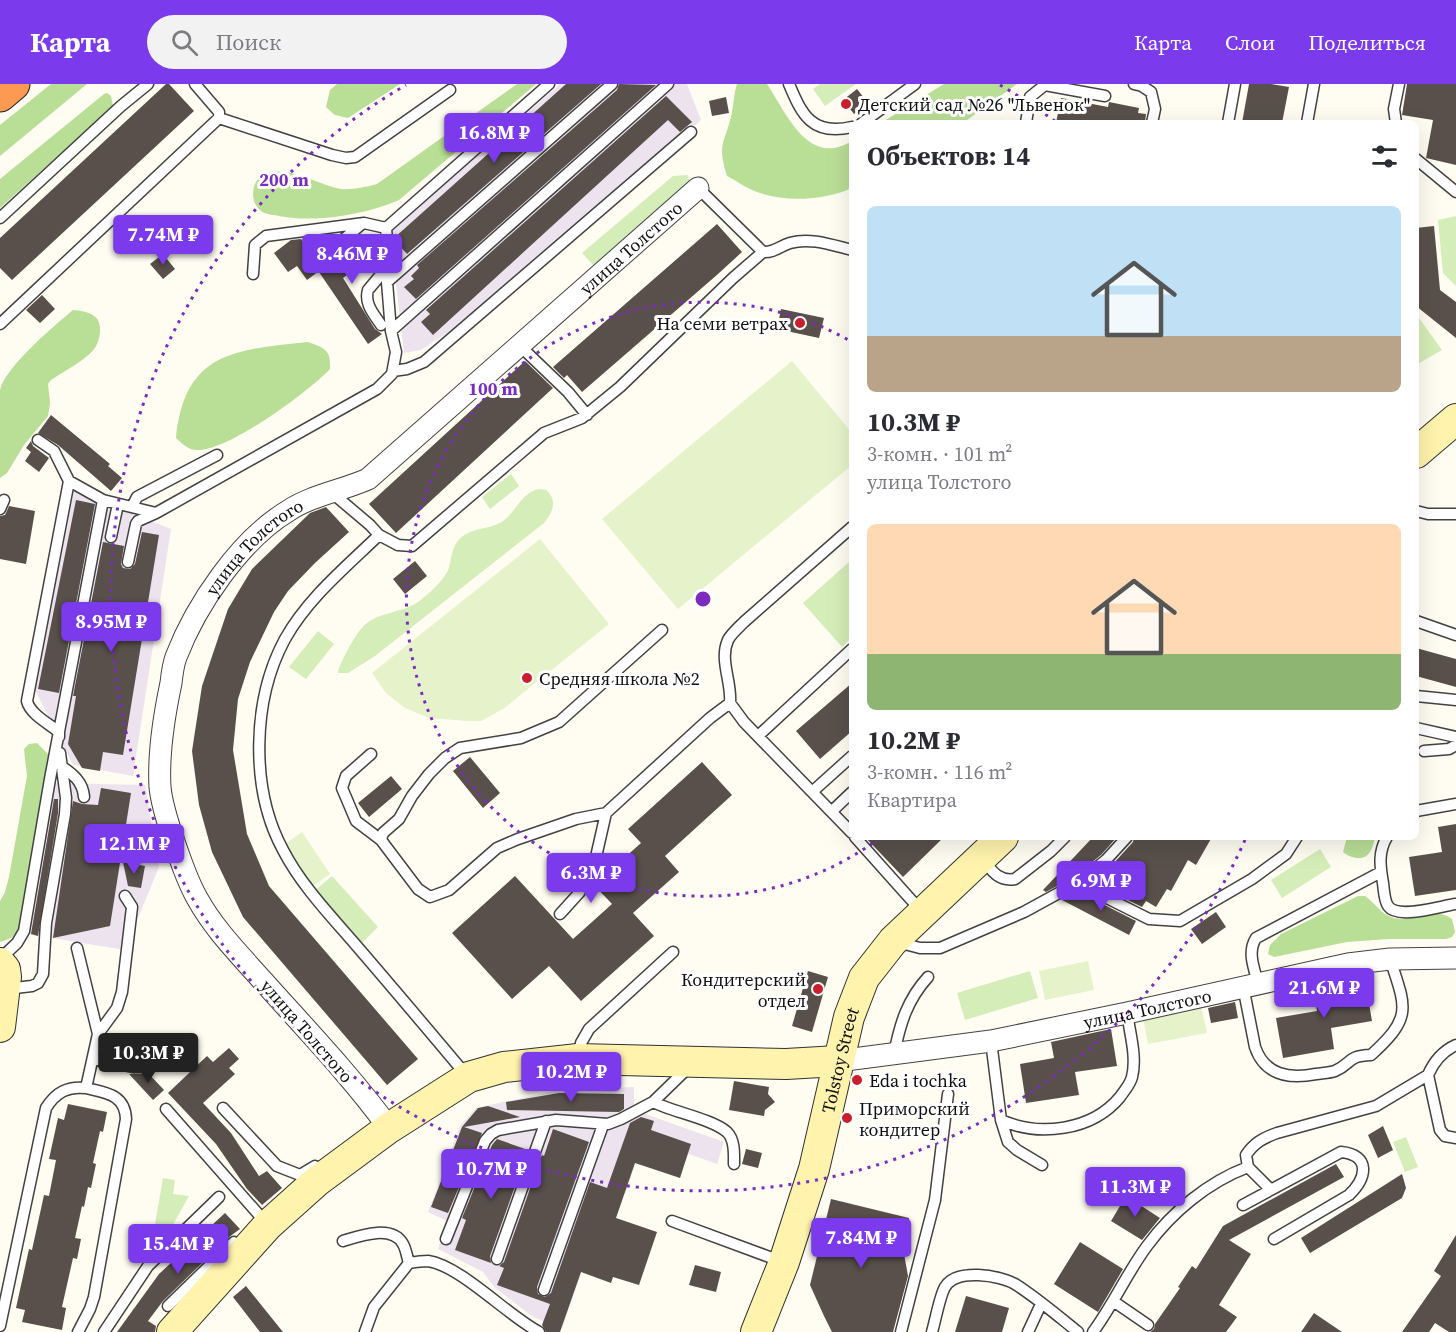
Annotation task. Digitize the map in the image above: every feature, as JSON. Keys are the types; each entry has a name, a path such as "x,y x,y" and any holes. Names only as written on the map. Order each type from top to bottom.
{"highway":[{"path":"0,95 13,84"}],"main road":[{"path":"1419,450 1456,419"},
{"name":"Tolstoy Street","path":"756,1332 784,1262 814,1169 849,1017 864,978 893,940 1000,840"},
{"path":"0,1027 2,970"},
{"path":"170,1319 253,1230 389,1128 469,1077 504,1067 578,1059 696,1060 786,1064 838,1061"}],"street":[{"name":"улица Толстого","path":"389,1128 211,920 196,897 185,870 160,789 160,759 166,705 176,658 196,614 233,561 261,533 287,511 368,479 698,188"},
{"name":"улица Толстого","path":"838,1061 991,1041 1348,964 1390,959 1456,958"}],"lane":[{"path":"0,218 121,106 148,84"},
{"path":"0,324 219,118 219,112 195,84"},
{"path":"386,228 549,84"},
{"path":"387,282 612,84"},
{"path":"386,328 668,84"},
{"path":"789,84 801,111 809,120 827,128 849,127"},
{"path":"866,120 915,84"},
{"path":"1026,120 1030,97 1045,84 1105,96"},
{"path":"1134,84 1151,92 1155,109 1153,120"},
{"path":"1229,120 1235,84"},
{"path":"1308,120 1314,84"},
{"path":"1396,120 1394,109 1399,84"},
{"path":"219,118 332,155 355,157 450,90"},
{"path":"393,371 407,369 424,362 691,132"},
{"path":"1419,161 1456,192"},
{"path":"698,188 763,252"},
{"path":"254,274 255,245 266,236 364,223 386,228"},
{"path":"326,254 364,223"},
{"path":"386,228 389,265 386,328"},
{"path":"331,492 379,535 398,545 412,546 544,433 587,415 620,387 763,252 772,252 789,243 804,240 849,249"},
{"path":"128,562 138,521 377,389 389,379 393,371 396,352 386,328 368,304 367,295 368,290 389,265"},
{"path":"519,345 568,392 587,415"},
{"path":"38,440 54,451 69,481 103,500 156,513"},
{"path":"132,507 137,497 217,455"},
{"path":"69,481 27,701 32,712 59,732 66,798 46,923 43,974 32,986 2,970 24,930 59,732 103,500"},
{"path":"111,537 118,504"},
{"path":"1419,512 1456,514"},
{"path":"849,529 744,622 728,640 725,660 731,695 730,703 744,722 849,830"},
{"path":"379,535 306,608 279,652 266,693 261,720 259,758 263,796 279,843 298,875 469,1077"},
{"path":"1419,622 1456,635"},
{"path":"381,840 383,833 399,819 406,804 423,781 445,758 460,748 521,738 559,722 662,630"},
{"path":"758,736 849,652"},
{"path":"1419,696 1456,700"},
{"path":"371,754 346,776 342,788 356,821 381,840 418,889 430,897 449,890 497,848 518,838 576,819 606,813 710,718 730,703"},
{"path":"1419,729 1456,737"},
{"path":"1424,751 1449,749 1456,746"},
{"path":"812,792 849,759"},
{"path":"61,766 77,778 84,797"},
{"path":"832,811 849,795"},
{"path":"1419,810 1456,804"},
{"path":"560,914 579,893 593,870 606,813"},
{"path":"858,840 922,912"},
{"path":"980,858 998,878 1015,879 1062,840"},
{"path":"893,940 920,948 940,948 1024,912 1077,884 1106,860 1124,840"},
{"path":"1077,884 1149,919 1180,921 1252,879 1286,854 1296,840"},
{"path":"1385,840 1382,846 1381,872 1387,904 1394,911 1405,913 1456,904"},
{"path":"1381,872 1256,938 1251,956 1250,984 1255,1047 1258,1057 1265,1065 1288,1077 1335,1071 1356,1055 1371,1055 1389,1039 1400,1025 1403,1012 1403,999 1390,959"},
{"path":"86,1088 98,1034 117,1008 122,992 132,908 125,896"},
{"path":"77,948 98,1034"},
{"path":"578,1059 581,1043 589,1029 673,952"},
{"path":"894,1054 901,1020 909,1003 928,977"},
{"path":"1001,1120 1025,1129 1046,1130 1090,1122 1111,1108 1131,1081 1134,1064 1127,1013"},
{"path":"991,1041 1001,1120 1008,1142 1042,1165"},
{"path":"1271,1190 1248,1167 1246,1155 1252,1146 1263,1138 1376,1106 1428,1075 1436,1060 1446,1050 1456,1045"},
{"path":"93,1059 134,1067 166,1064"},
{"path":"446,1239 485,1141 490,1134 498,1130 546,1121 603,1125 621,1119 653,1102 696,1060"},
{"path":"134,1067 142,1076"},
{"path":"1428,1075 1440,1130 1445,1136 1456,1137"},
{"path":"0,1326 46,1108 55,1095 68,1088 86,1088 115,1096 122,1101 126,1119 94,1298 78,1332"},
{"path":"901,1332 935,1200 948,1094"},
{"path":"653,1102 710,1123 728,1133 733,1145 734,1164"},
{"path":"223,1108 277,1166 300,1175 375,1131 389,1128"},
{"path":"166,1109 253,1230"},
{"path":"497,1259 546,1121"},
{"path":"544,1290 603,1125"},
{"path":"1243,1205 1341,1152 1358,1157 1363,1167 1363,1175 1361,1181 1349,1195 1274,1239"},
{"path":"1093,1332 1147,1246 1173,1216 1205,1190 1230,1174 1248,1167"},
{"path":"104,1332 148,1266 219,1197"},
{"path":"672,1221 784,1262"},
{"path":"343,1241 378,1233 392,1235 403,1243 409,1263"},
{"path":"365,1332 375,1307 409,1263 426,1261 444,1267 469,1282 539,1332"},
{"path":"932,1332 945,1287 955,1278 965,1275 985,1276 1013,1283 1078,1332"},
{"path":"1113,1301 1148,1325"},
{"path":"1028,1332 1041,1304"}],"shaded area":[{"path":"560,84 687,84 701,120 489,306 421,350 404,353 390,232"},
{"path":"74,490 171,529 133,776 73,765 35,690"},
{"path":"51,783 145,785 159,867 125,950 27,934"},
{"path":"634,1087 634,1110 724,1142 717,1164 644,1138 625,1194 610,1190 562,1328 533,1317 494,1287 483,1272 438,1249 447,1221 428,1212 460,1126 476,1108 558,1090"}],"green space":[{"path":"51,84 87,84 0,156 0,125"},
{"path":"337,84 400,84 348,118 335,115 326,107 330,90"},
{"path":"517,84 536,84 399,200 354,214 305,219 265,213 254,202 253,190 257,180 266,173 274,171 293,173 341,189 377,184"},
{"path":"737,84 767,84 791,122 811,143 823,148 837,148 849,142 849,189 828,196 789,199 763,194 727,176 722,149 730,122"},
{"path":"820,84 856,84 825,106 813,89"},
{"path":"944,84 1017,84 967,120 886,120"},
{"path":"107,93 111,96 113,106 0,208 0,179"},
{"path":"688,175 690,184 595,267 582,253 673,176"},
{"path":"1456,216 1456,286 1443,273 1438,220"},
{"path":"73,310 92,314 98,320 100,332 97,345 86,357 48,384 50,403 48,416 24,445 7,473 0,478 0,391 10,371 20,359"},
{"path":"1419,318 1442,350 1419,363"},
{"path":"308,342 326,351 330,369 288,404 249,430 214,447 193,450 176,438 181,409 190,387 202,372 218,360 258,348"},
{"path":"792,361 849,429 849,467 678,609 602,519"},
{"path":"511,474 519,486 490,509 482,497"},
{"path":"540,489 550,494 553,502 550,515 544,523 375,656 348,673 338,673 351,644 367,623 382,615 407,608 422,599 444,577 454,548 462,537 467,533 503,521 528,494"},
{"path":"540,539 609,624 503,709 481,721 429,718 405,708 386,693 372,673"},
{"path":"849,562 849,640 842,647 803,603"},
{"path":"318,631 334,644 306,679 289,667"},
{"path":"37,743 51,757 22,917 15,934 0,942 0,901 9,877 27,776 24,749 29,744"},
{"path":"302,832 330,874 313,886 285,844"},
{"path":"1346,840 1374,840 1372,849 1364,857 1357,858 1343,852"},
{"path":"1320,849 1331,867 1282,898 1271,880"},
{"path":"332,876 378,927 362,943 314,891"},
{"path":"1358,896 1365,896 1384,913 1399,919 1430,914 1445,915 1452,919 1455,932 1452,937 1446,939 1347,942 1274,957 1268,954 1270,945 1281,934"},
{"path":"1088,961 1094,990 1045,1000 1039,971"},
{"path":"1030,971 1038,998 965,1020 957,993"},
{"path":"1201,1005 1207,1033 1148,1044 1143,1018"},
{"path":"1406,1137 1418,1167 1405,1172 1393,1142"},
{"path":"163,1178 175,1180 173,1194 189,1196 165,1239 151,1247"}],"building":[{"path":"166,84 169,84 194,111 12,280 0,268 0,238"},
{"path":"566,84 601,84 407,254 394,238"},
{"path":"619,84 656,85 416,299 404,287 414,279 411,276 419,268 417,265 617,90"},
{"path":"1249,84 1289,87 1283,120 1243,120"},
{"path":"1407,84 1456,84 1456,165 1426,158 1433,120 1402,115"},
{"path":"857,89 868,103 854,114 843,100"},
{"path":"666,96 692,122 680,132 668,120 433,335 421,322 430,314 426,310"},
{"path":"726,97 729,113 712,116 709,101"},
{"path":"1061,98 1108,107 1109,102 1139,108 1138,113 1146,114 1145,120 1057,120"},
{"path":"717,224 742,252 718,274 582,392 567,375 564,378 553,367"},
{"path":"1434,226 1440,290 1456,302 1456,338 1419,308 1419,228"},
{"path":"369,235 380,250 343,278 375,329 382,334 368,344 319,272"},
{"path":"301,239 323,268 307,280 297,266 288,272 274,253 291,240"},
{"path":"163,254 175,269 163,279 150,264"},
{"path":"42,295 55,309 40,323 26,310"},
{"name":"На семи ветрах","path":"781,309 824,318 819,338 777,329"},
{"path":"525,361 553,388 396,533 369,504"},
{"path":"51,415 110,464 108,466 122,478 111,491 58,445 38,433"},
{"path":"31,441 33,446 49,458 39,472 25,461 31,452 26,448"},
{"path":"76,500 95,504 59,693 38,689"},
{"path":"9,506 35,511 26,564 0,559 0,516 5,515"},
{"path":"326,507 349,532 288,591 274,612 250,662 238,699 233,750 247,834 269,886 418,1059 387,1085 243,917 212,852 199,805 192,751 202,686 228,609 252,569 310,513"},
{"path":"142,532 159,535 123,755 103,752 100,771 82,768 68,744 76,696 73,696 103,542 124,546 121,564 123,568 130,569 135,564"},
{"path":"415,561 427,576 405,594 393,579"},
{"path":"1419,649 1456,659 1456,687 1419,677"},
{"path":"849,686 849,734 820,759 796,731"},
{"path":"470,757 500,793 483,808 453,771"},
{"path":"702,762 732,795 665,856 679,872 633,913 654,936 581,1001 549,966 512,999 452,933 515,876 573,939 612,904 594,885 641,843 628,829"},
{"path":"391,776 402,789 369,817 358,803"},
{"path":"101,788 131,793 110,926 53,938 73,801 98,805"},
{"path":"54,799 58,799 58,813 38,936 31,934"},
{"path":"1456,824 1456,890 1415,896 1409,857 1442,852 1438,827"},
{"path":"868,840 941,840 903,877"},
{"path":"1090,840 1114,840 1101,855 1073,877 1046,892 1043,890"},
{"path":"1133,840 1210,840 1196,865 1188,860 1171,891 1167,889 1156,907 1146,901 1142,907 1091,882 1112,865"},
{"path":"123,862 145,866 141,888 128,886"},
{"path":"1077,891 1136,921 1129,935 1062,900"},
{"path":"1216,912 1226,927 1202,944 1191,929"},
{"path":"808,971 828,977 812,1032 792,1026"},
{"path":"1365,980 1372,1021 1331,1028 1334,1049 1283,1058 1276,1018 1317,1011 1313,989"},
{"path":"1235,1002 1238,1018 1211,1023 1208,1008"},
{"path":"1111,1029 1117,1066 1075,1072 1079,1095 1026,1103 1020,1064 1054,1058 1051,1042"},
{"path":"229,1048 239,1059 229,1068 235,1074 203,1103 231,1133 259,1176 267,1171 282,1188 262,1205 247,1189 216,1144 168,1093 207,1056 213,1062"},
{"path":"148,1073 164,1090 153,1100 129,1074"},
{"path":"734,1081 769,1087 768,1094 775,1102 765,1110 764,1116 729,1110"},
{"path":"559,1093 624,1094 624,1109 619,1112 507,1110 506,1102"},
{"path":"68,1104 107,1112 93,1163 96,1164 91,1188 88,1187 75,1238 81,1239 77,1259 73,1258 62,1307 66,1308 62,1330 22,1322 25,1310 16,1308 44,1195 49,1196 56,1160 49,1159 58,1118 64,1120"},
{"path":"488,1106 520,1117 464,1127 482,1133 448,1213 431,1207 462,1127 478,1108"},
{"path":"641,1117 654,1121 651,1130 691,1144 680,1178 635,1163 616,1218 657,1232 639,1285 613,1277 611,1283 581,1272 560,1332 546,1332 542,1325 550,1304 497,1285 504,1268 499,1266 504,1262 553,1129 589,1142 537,1287 538,1294 545,1297 551,1293 590,1182 607,1188 630,1123"},
{"path":"1383,1126 1393,1150 1378,1158 1368,1135"},
{"path":"497,1139 528,1150 490,1256 491,1263 455,1250 466,1220 462,1218 492,1145"},
{"path":"746,1149 762,1153 758,1168 742,1164"},
{"path":"1336,1164 1344,1177 1229,1240 1251,1254 1219,1305 1237,1317 1226,1332 1150,1332 1192,1266 1196,1269 1223,1226"},
{"path":"1402,1174 1406,1188 1402,1198 1310,1253 1301,1238"},
{"path":"1126,1196 1160,1218 1142,1240 1111,1221"},
{"path":"831,1199 909,1218 903,1248 908,1276 893,1332 832,1332 824,1316 810,1285"},
{"path":"225,1213 240,1229 163,1301 148,1321 156,1326 155,1332 117,1332 159,1274"},
{"path":"1456,1235 1456,1332 1449,1332 1435,1323 1429,1332 1402,1332 1441,1276 1434,1271"},
{"path":"1080,1242 1123,1269 1098,1312 1054,1284"},
{"path":"695,1265 721,1272 716,1292 689,1285"},
{"path":"246,1286 283,1332 260,1332 233,1297"},
{"path":"966,1296 1009,1308 1002,1332 955,1332"},
{"path":"1314,1313 1342,1332 1301,1332"}],"place":[{"name":"Детский сад №26 \"Львенок\"","path":"846,104"},
{"name":"На семи ветрах","path":"800,323"},
{"name":"Средняя школа №2","path":"527,678"},
{"name":"Кондитерский отдел","path":"818,989"},
{"name":"Eda i tochka","path":"857,1080"},
{"name":"Приморский кондитер","path":"847,1118"}]}
